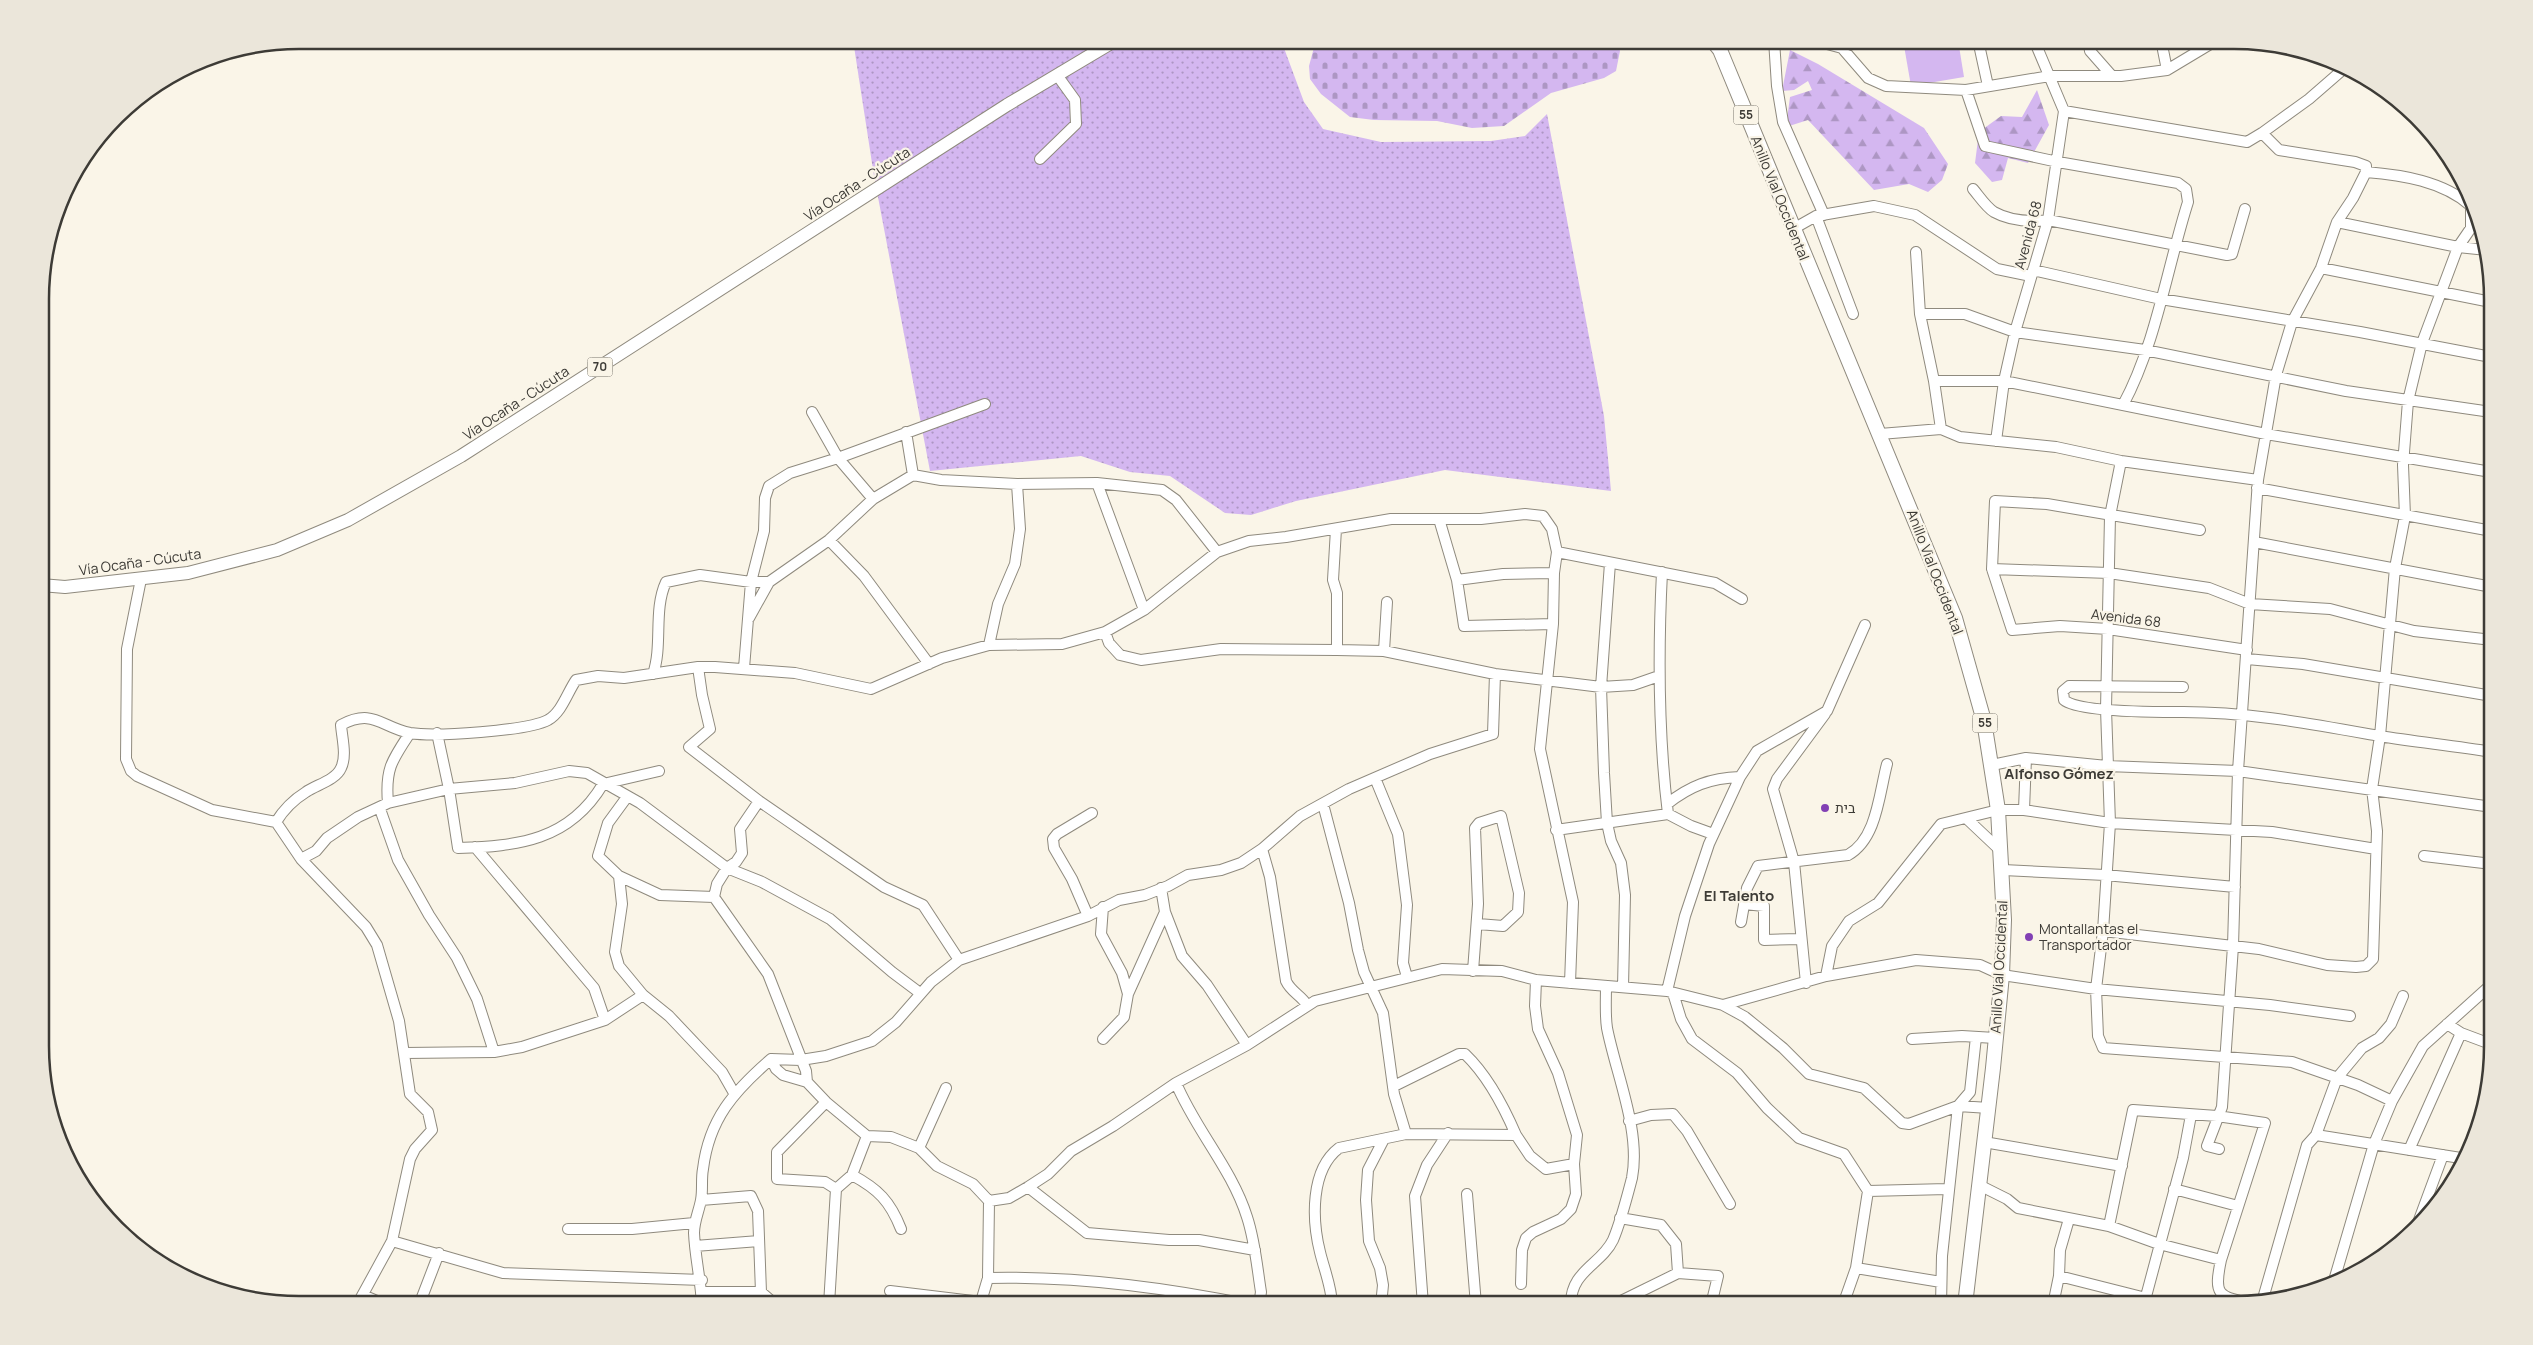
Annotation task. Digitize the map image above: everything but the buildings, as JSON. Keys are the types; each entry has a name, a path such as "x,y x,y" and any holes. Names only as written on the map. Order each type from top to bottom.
{"highway":[{"name":"Anillo Vial Occidental","path":"1719,49 1955,618 1984,722 1992,765 2002,852 2002,976 1989,1108 1966,1296"}],"main road":[{"name":"Vía Ocaña - Cúcuta","path":"49,586 65,587 188,572 277,550 348,520 461,456 1101,49"}],"street":[{"path":"1775,49 1777,86 1783,122 1820,216 1853,314"},
{"path":"1843,49 1868,78 1886,86 1966,90 2050,76 2112,76 2167,70 2202,49"},
{"path":"1980,49 1988,86"},
{"name":"Avenida 68","path":"1996,440 2004,381 2015,332 2048,220 2058,162 2064,110 2038,49"},
{"path":"2090,49 2090,52 2112,76"},
{"path":"2163,49 2167,70"},
{"path":"2064,110 2246,142 2262,134 2309,99 2340,72"},
{"path":"1040,159 1076,124 1075,100 1058,75"},
{"path":"1966,90 1986,146 2058,162 2178,183 2186,189 2188,202 2161,299 2145,350 2123,405"},
{"path":"2218,1149 2207,1146 2222,1107 2233,946 2238,831 2238,772 2258,484 2276,376 2292,322 2321,268 2337,222 2353,198 2366,172 2366,166 2355,162 2279,150 2262,134"},
{"path":"2366,172 2396,174 2457,194 2464,200"},
{"path":"1973,188 1993,211 2014,219 2033,222 2048,220 2227,255 2232,254 2244,209"},
{"path":"1793,229 1820,216 1874,206 1916,215 1997,269 2032,273 2161,299 2422,343 2484,356"},
{"path":"2337,222 2458,247 2479,249"},
{"path":"2103,931 2259,949 2327,965 2366,966 2372,960 2377,831 2372,789 2380,736 2388,624 2395,568 2405,516 2404,457 2408,400 2422,343 2458,247 2471,228 2472,222"},
{"path":"1916,252 1920,314 1934,381 1941,429"},
{"path":"2321,268 2484,301"},
{"path":"1920,314 1965,314 2015,332 2145,350 2346,391 2484,411"},
{"path":"1934,381 2004,381 2266,434 2484,471"},
{"path":"744,668 751,582 764,531 765,498 770,486 790,473 838,458 984,404"},
{"path":"812,412 838,458 873,499"},
{"path":"1880,434 1941,429 1960,437 2056,447 2121,461 2258,484 2405,516 2484,530"},
{"path":"906,432 913,475"},
{"path":"2121,461 2110,516 2106,709 2110,823 2105,875 2103,931 2096,989 2098,1036 2103,1048 2292,1062 2392,1101"},
{"path":"749,618 769,582 829,540 873,499 913,475 941,480 1017,484 1097,483 1162,490 1176,500 1217,552"},
{"path":"1097,483 1144,610"},
{"path":"989,644 998,604 1015,564 1020,528 1017,484"},
{"name":"Avenida 68","path":"2110,516 2047,504 1995,501 1992,569 2012,630 2060,626 2108,628 2353,674 2384,676 2484,695"},
{"path":"276,822 286,806 305,792 332,778 341,770 344,758 342,726 351,720 367,717 410,733 477,732 547,721 559,711 565,695 576,680 598,676 624,678 698,667 744,668 795,673 871,689 929,664 989,644 1062,644 1105,632 1144,610 1217,552 1249,541 1391,519 1481,519 1525,514 1543,516 1552,529 1557,552 1554,573 1554,624 1540,749 1573,902 1570,983"},
{"path":"2110,516 2200,530"},
{"path":"1439,518 1458,580 1464,626 1554,624"},
{"path":"1336,529 1333,580 1337,593 1337,650"},
{"path":"829,540 864,576 929,664"},
{"path":"2254,542 2484,585"},
{"path":"1557,552 1715,583 1742,599"},
{"path":"1610,563 1601,687 1607,823 1611,841 1621,863 1625,895 1623,987"},
{"path":"1992,569 2109,573 2209,588 2250,604 2330,609 2414,631 2484,639"},
{"path":"1662,572 1659,676 1661,759 1668,809 1691,826 1713,834"},
{"path":"1458,580 1503,574 1554,573"},
{"path":"653,674 657,662 661,593 666,582 700,574 751,582 769,582"},
{"path":"141,579 128,649 126,759 131,772 212,810 276,822 300,859 366,927 377,945 400,1021 410,1094 428,1112 432,1130 415,1149 410,1159 392,1241 363,1295"},
{"path":"1384,651 1387,602"},
{"path":"1806,983 1800,939 1794,862 1773,789 1777,779 1827,711 1865,625"},
{"path":"1105,632 1109,643 1120,655 1141,660 1221,649 1384,651 1496,674 1601,687 1633,685 1659,676"},
{"path":"698,667 702,696 710,729 689,747 759,801 884,887 924,905 959,960"},
{"path":"702,1296 702,1280 695,1246 694,1223 701,1200 703,1168 712,1130 734,1094 771,1059 801,1060 826,1056 872,1040 896,1022 920,993 959,960 1088,916 1103,906 1161,888 1188,875 1221,870 1241,863 1262,849 1300,816 1349,789 1430,754 1493,734 1496,674"},
{"path":"2183,687 2069,686 2063,691 2064,700 2070,705 2106,709 2242,714 2310,722 2380,736 2484,751"},
{"path":"1827,711 1757,751 1740,777 1713,834 1685,916 1670,992 1692,1039 1737,1073 1767,1108 1799,1138 1844,1154 1868,1191 1856,1268 1846,1296"},
{"path":"410,733 399,750 386,780 384,806 398,860 429,915 457,958 469,983 494,1052"},
{"path":"437,733 449,789 458,848 539,839 576,815 596,795 603,784 659,771"},
{"path":"2024,810 2026,758"},
{"path":"1992,765 2026,758 2107,766 2238,772 2484,806"},
{"path":"1741,922 1747,888 1758,866 1848,855 1860,849 1869,834 1887,764"},
{"path":"300,859 316,851 327,838 358,817 384,806 449,789 515,783 569,771 587,773 603,784 640,803 727,868 762,882 830,919 892,972 920,993"},
{"path":"1556,830 1607,823 1668,809 1694,785 1719,777 1740,777"},
{"path":"1375,778 1398,834 1406,905 1403,963 1407,977"},
{"path":"627,797 608,823 598,856 620,876 660,895 714,897"},
{"path":"759,801 740,829 742,853 736,862 727,868 717,884 714,897 768,974 806,1071 807,1082"},
{"path":"1323,804 1358,950 1371,987 1383,1013 1394,1086 1406,1134"},
{"path":"1826,976 1832,946 1849,921 1878,904 1941,824 1998,810 2024,810 2110,823 2272,832 2376,849"},
{"path":"1088,916 1072,879 1054,848 1053,839 1057,834 1092,813"},
{"path":"1473,971 1478,924 1475,828 1479,823 1501,816 1519,893 1518,912 1503,926 1478,924"},
{"path":"1966,818 2002,852"},
{"path":"475,847 594,988 605,1020"},
{"path":"1262,849 1270,877 1286,981 1289,988 1301,994 1307,1005"},
{"path":"2424,856 2484,863"},
{"path":"2003,870 2105,875 2235,887"},
{"path":"620,876 622,904 615,952 618,966 643,995 669,1016 722,1072 734,1094"},
{"path":"1161,888 1165,912 1182,956 1208,985 1247,1045"},
{"path":"1744,904 1764,906 1764,940 1800,939"},
{"path":"1103,906 1101,934 1122,973 1128,994"},
{"path":"1103,1039 1124,1017 1128,994 1165,912"},
{"path":"1723,1005 1826,976 1916,960 1980,965 2002,976 2096,989 2270,1005 2350,1016"},
{"path":"989,1201 1009,1198 1028,1187 1048,1174 1071,1151 1113,1126 1176,1083 1247,1045 1307,1005 1315,1001 1442,969 1502,972 1536,980 1670,992 1723,1005 1746,1017 1783,1048 1808,1074 1864,1088 1902,1123 1909,1124 1958,1106 1989,1108"},
{"path":"1521,1284 1522,1250 1526,1238 1572,1210 1576,1194 1574,1164 1576,1135 1567,1100 1538,1029 1535,1006 1536,980"},
{"path":"1571,1296 1572,1289 1577,1280 1612,1241 1632,1176 1629,1121 1622,1082 1607,1027 1606,986"},
{"path":"2336,1275 2374,1144 2392,1101 2423,1046 2484,991"},
{"path":"405,1053 494,1052 522,1047 605,1020 643,995"},
{"path":"2264,1294 2307,1146 2316,1135 2337,1078 2362,1048 2379,1038 2390,1024 2403,996"},
{"path":"2447,1024 2461,1033 2484,1042"},
{"path":"2410,1150 2461,1033"},
{"path":"1941,1296 1948,1189 1958,1106 1970,1092 1976,1037"},
{"path":"1912,1039 1995,1038"},
{"path":"1394,1086 1459,1054 1465,1054 1474,1062 1530,1156 1546,1169 1574,1164"},
{"path":"771,1059 776,1069 783,1074 807,1082 826,1102 867,1136 891,1137 919,1148 938,1166 973,1184 989,1201 988,1278 983,1296"},
{"path":"1176,1083 1197,1126 1236,1192 1247,1217 1260,1296"},
{"path":"919,1148 946,1088"},
{"path":"826,1102 777,1152 777,1179 824,1182 836,1189"},
{"path":"2109,1226 2133,1110 2218,1116 2266,1123 2221,1260 2216,1283 2220,1293 2225,1296"},
{"path":"1629,1121 1651,1115 1673,1114 1687,1131 1730,1204"},
{"path":"2146,1296 2174,1189 2190,1115"},
{"path":"1330,1296 1319,1249 1315,1214 1321,1174 1331,1154 1340,1148 1406,1134 1516,1135"},
{"path":"1423,1296 1415,1196 1427,1165 1448,1134"},
{"path":"2316,1135 2459,1158"},
{"path":"830,1296 836,1189 852,1175 867,1136"},
{"path":"1382,1296 1383,1285 1380,1268 1369,1242 1366,1200 1368,1170 1384,1139"},
{"path":"1984,1142 2122,1166"},
{"path":"2422,1210 2443,1155"},
{"path":"852,1175 875,1187 896,1215 901,1229"},
{"path":"1979,1185 2007,1199 2018,1208 2109,1226 2159,1244 2221,1260"},
{"path":"1028,1187 1087,1233 1199,1240 1254,1250"},
{"path":"1868,1191 1948,1189"},
{"path":"2174,1189 2238,1206"},
{"path":"1467,1194 1475,1296"},
{"path":"701,1200 751,1196 758,1211 761,1292"},
{"path":"1620,1218 1661,1225 1676,1244 1678,1273"},
{"path":"2055,1296 2059,1276 2060,1250 2069,1219"},
{"path":"568,1230 632,1229 694,1223"},
{"path":"392,1241 503,1272 702,1280"},
{"path":"695,1246 760,1242"},
{"path":"423,1296 440,1253"},
{"path":"1856,1268 1941,1282"},
{"path":"1631,1296 1678,1273 1718,1276 1712,1296"},
{"path":"2059,1276 2128,1296"},
{"path":"988,1278 1046,1277 1128,1284 1210,1296"},
{"path":"890,1291 928,1296"},
{"path":"702,1292 761,1292 766,1296"}],"green space":[{"path":"854,49 1284,49 1304,102 1323,129 1381,142 1491,141 1525,136 1547,114 1604,416 1611,491 1445,470 1296,501 1251,515 1225,513 1170,476 1130,472 1081,456 930,471 874,176"},
{"path":"1314,49 1619,49 1620,51 1616,71 1604,78 1551,93 1504,126 1472,128 1437,121 1374,120 1350,117 1321,94 1310,79 1309,66"},
{"path":"1905,49 1959,49 1964,77 1911,86"},
{"path":"1790,50 1818,64 1924,128 1948,164 1942,180 1928,192 1909,184 1874,190 1808,120 1786,127 1790,97 1812,90 1808,81 1794,90 1782,91"},
{"path":"2037,90 2049,125 2028,163 2008,158 2002,180 1992,182 1975,163 1979,132 2001,116 2022,117"}],"place":[{"name":"בית","path":"1825,808"},
{"name":"Montallantas el Transportador","path":"2029,937"}],"district":[{"name":"Alfonso Gómez","path":"2059,774"},
{"name":"El Talento","path":"1739,896"}]}
